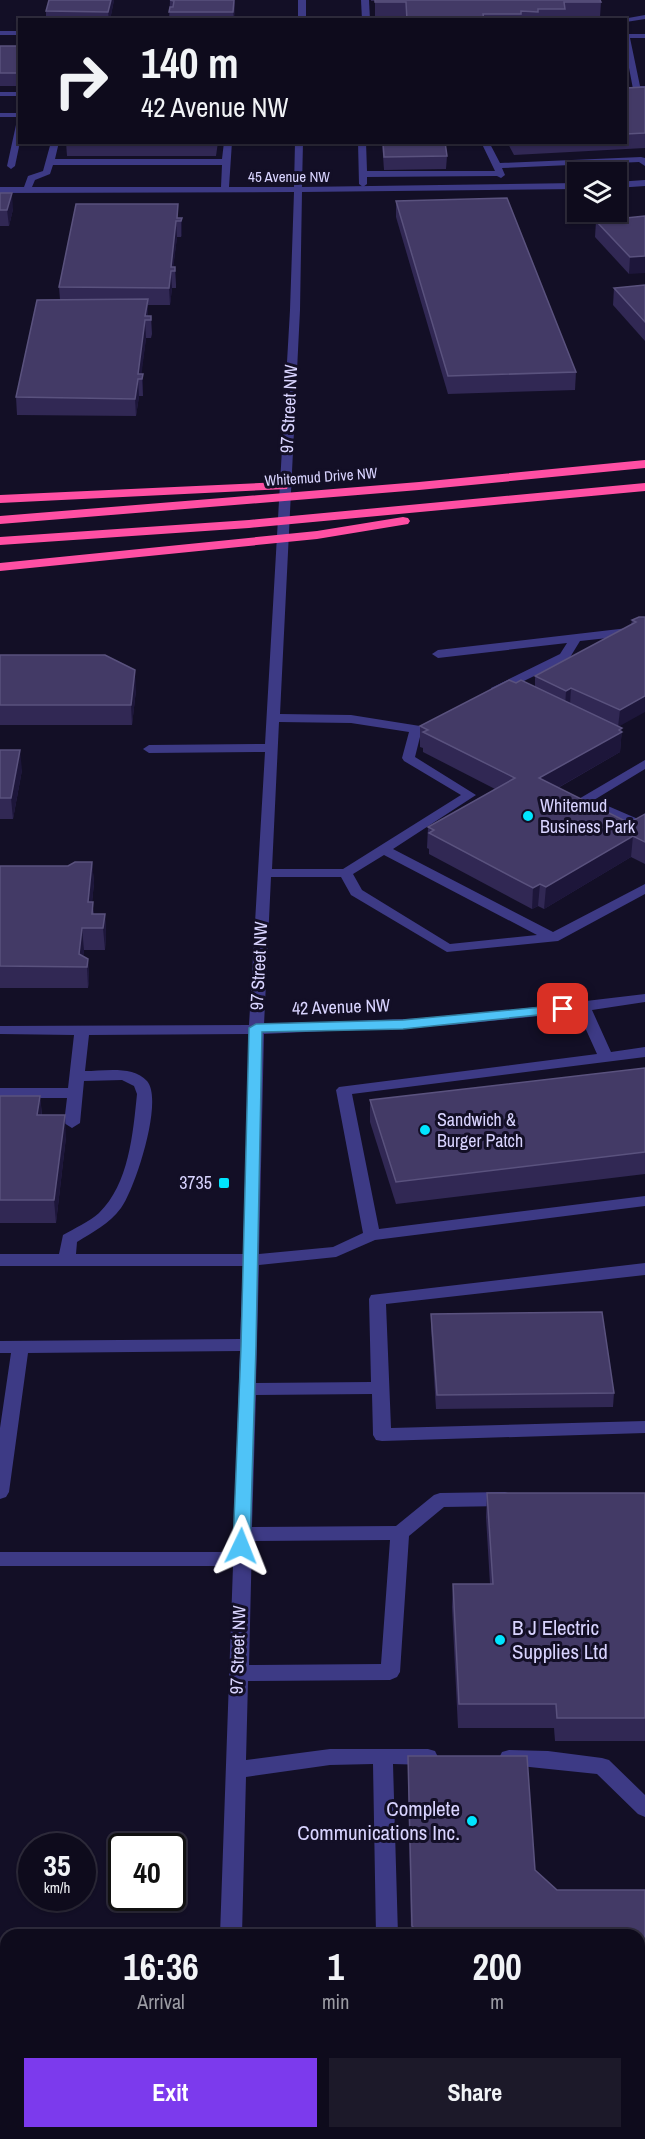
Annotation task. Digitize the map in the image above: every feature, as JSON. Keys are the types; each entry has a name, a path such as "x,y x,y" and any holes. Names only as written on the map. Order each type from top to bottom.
{"highway":[{"name":"Whitemud Drive NW","path":"0,520 419,486 645,464"},
{"path":"0,499 314,484 419,486"},
{"path":"0,542 249,524 645,487"},
{"path":"0,567 317,535 559,495"}],"street":[{"path":"302,0 302,18"},
{"path":"365,0 366,18"},
{"path":"627,19 645,17"},
{"path":"0,33 18,33"},
{"path":"627,36 645,36"},
{"path":"627,41 637,89 645,88"},
{"path":"0,94 18,94"},
{"path":"0,115 18,115"},
{"path":"18,134 10,172 31,178 48,172 54,144"},
{"path":"225,190 228,144"},
{"name":"97 Street NW","path":"231,1929 256,1028 288,440 299,144"},
{"path":"362,144 363,190"},
{"path":"486,144 508,188"},
{"path":"364,174 499,169 640,159 645,163"},
{"path":"50,162 226,162"},
{"path":"0,166 11,166"},
{"path":"27,190 31,178"},
{"path":"627,184 645,183"},
{"name":"45 Avenue NW","path":"0,190 363,190 567,186"},
{"path":"438,654 645,630"},
{"path":"480,698 565,656 575,639"},
{"path":"264,873 346,873 470,795 408,758 422,726 351,719 273,718"},
{"path":"149,749 272,748"},
{"path":"645,764 584,800 639,824 645,820"},
{"path":"383,849 553,938"},
{"path":"346,873 356,892 447,948 553,938 645,888"},
{"name":"42 Avenue NW","path":"0,1030 256,1028 450,1022 645,998"},
{"path":"583,1007 606,1057"},
{"path":"72,1123 82,1030"},
{"path":"372,1235 344,1090 645,1052"},
{"path":"67,1260 69,1239 105,1216 119,1199 129,1175 145,1094 141,1083 124,1075 77,1076"},
{"path":"0,1093 75,1093"},
{"path":"0,1260 251,1260 336,1252 372,1235 645,1201"},
{"path":"645,1269 377,1299 382,1435 508,1433 645,1427"},
{"path":"0,1347 249,1346"},
{"path":"0,1492 20,1347"},
{"path":"247,1389 381,1388"},
{"path":"242,1534 400,1533 440,1500 520,1499"},
{"path":"238,1673 390,1672 400,1533"},
{"path":"0,1559 241,1559"},
{"path":"383,1756 387,1929"},
{"path":"235,1770 330,1757 442,1757"},
{"path":"489,1758 548,1759 602,1766 645,1808"}],"building":[{"path":"49,0 111,0 108,12 46,11"},
{"path":"170,0 234,0 233,12 169,12 174,1"},
{"path":"375,0 600,0 601,2 564,2 565,9 538,9 538,12 521,11 521,14 483,14 484,18 407,18 406,2 375,2"},
{"path":"0,46 18,46 18,73 0,73"},
{"path":"645,87 645,133 627,134 627,88"},
{"path":"383,144 445,144 447,156 384,157"},
{"path":"0,193 12,193 7,210 0,210"},
{"path":"507,198 576,372 448,376 396,201"},
{"path":"76,204 178,204 177,218 182,218 181,221 176,221 171,267 175,267 175,271 171,271 169,288 59,287"},
{"path":"645,216 645,256 630,257 597,222 627,222 627,218"},
{"path":"645,285 645,322 614,288"},
{"path":"148,299 145,316 151,316 151,320 145,320 138,374 143,374 142,379 138,379 135,399 16,397 37,300"},
{"path":"645,617 645,696 620,710 571,688 566,691 535,676 636,622 632,620"},
{"path":"0,655 105,655 135,670 131,705 0,705"},
{"name":"Whitemud Business Park","path":"509,680 516,683 521,680 622,728 619,730 622,732 539,778 629,823 645,814 645,842 633,836 546,887 540,884 533,888 429,833 434,830 428,827 515,778 423,732 428,730 420,726"},
{"path":"0,750 20,750 11,798 0,798"},
{"path":"75,862 92,862 88,902 93,902 92,914 105,914 103,928 82,928 79,954 88,959 87,967 0,966 0,866 68,866"},
{"path":"645,1068 645,1152 396,1182 370,1100"},
{"path":"0,1096 40,1096 37,1115 65,1115 54,1200 0,1200"},
{"path":"602,1312 614,1393 437,1395 431,1314"},
{"path":"487,1493 645,1493 645,1718 557,1718 556,1704 459,1704 453,1584 493,1584"},
{"path":"408,1756 527,1756 535,1870 557,1890 645,1890 645,1929 415,1929 412,1926"}],"place":[{"name":"Whitemud Business Park","path":"528,816"},
{"name":"Sandwich & Burger Patch","path":"425,1130"},
{"name":"3735","path":"224,1183"},
{"name":"B J Electric Supplies Ltd","path":"500,1640"},
{"name":"Complete Communications Inc.","path":"472,1821"}],"route":[{"path":"241,1546 249,1346 256,1028 450,1022 563,1009"}]}
